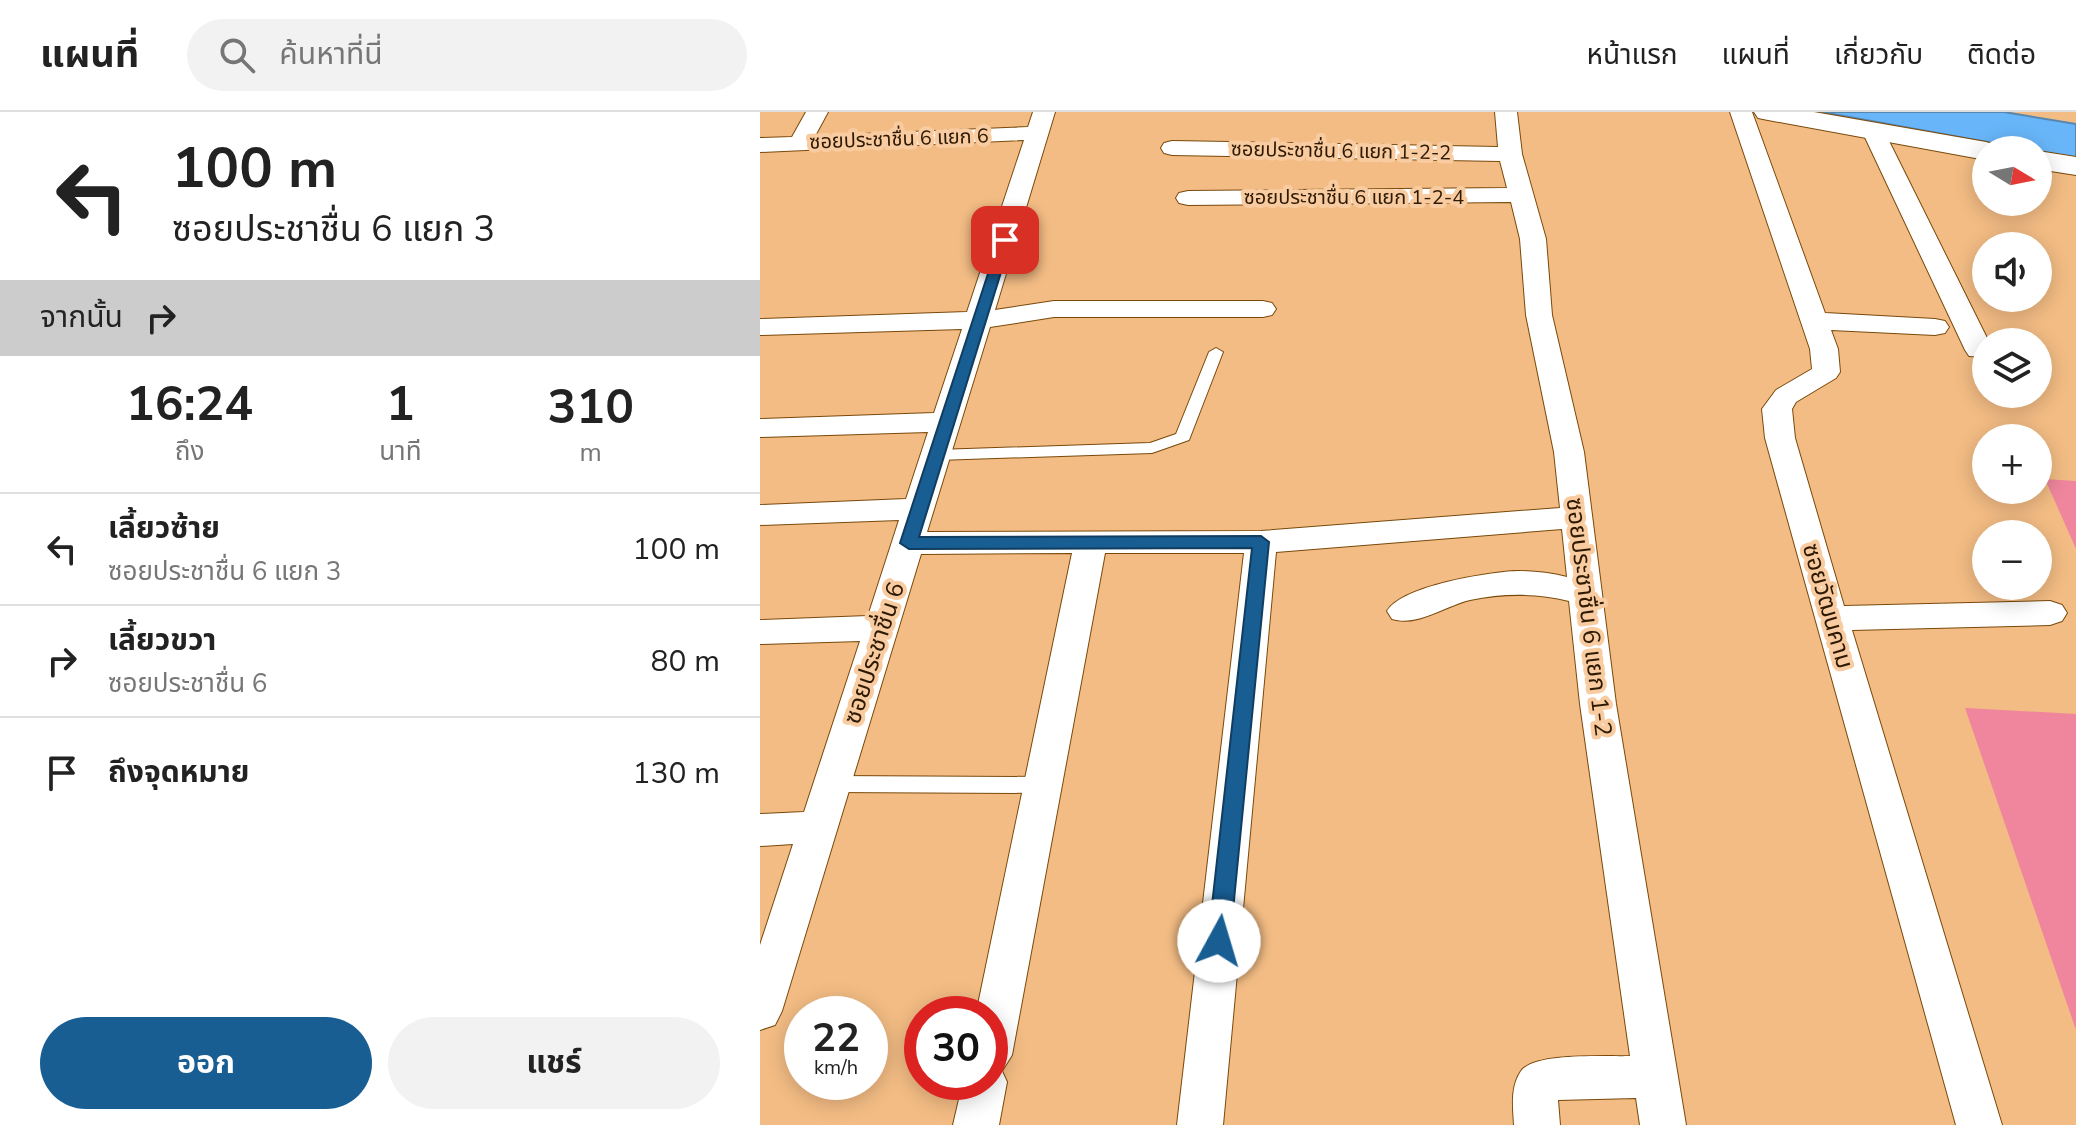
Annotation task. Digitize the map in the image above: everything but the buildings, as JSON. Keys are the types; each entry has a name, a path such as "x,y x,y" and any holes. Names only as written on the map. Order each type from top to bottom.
{"street":[{"path":"800,143 817,112"},
{"name":"ซอยประชาชื่น 6 แยก 1-2","path":"1506,112 1510,154 1533,239 1539,315 1569,452 1600,720 1663,1125"},
{"name":"ซอยวัฒนคาม","path":"1741,112 1824,349 1826,372 1786,396 1777,409 1780,438 1979,1125"},
{"path":"1768,112 1972,149"},
{"name":"ซอยประชาชื่น 6 แยก 6","path":"760,145 1040,122"},
{"name":"ซอยประชาชื่น 6","path":"760,1011 1040,122"},
{"path":"1873,131 1972,336"},
{"name":"ซอยประชาชื่น 6 แยก 1-2-2","path":"1172,148 1510,154"},
{"path":"2052,162 2076,166"},
{"name":"ซอยประชาชื่น 6 แยก 1-2-4","path":"1188,198 1520,195"},
{"path":"760,327 980,320 1054,309 1263,309"},
{"path":"1814,321 1935,327"},
{"path":"760,428 948,422"},
{"path":"760,515 920,509"},
{"path":"909,543 1261,542 1576,517"},
{"path":"1002,996 1091,541"},
{"path":"1200,1125 1261,542"},
{"path":"1404,611 1463,591 1501,585 1535,583 1585,593"},
{"path":"1831,618 2050,613"},
{"path":"760,632 882,628"},
{"path":"760,830 818,827"},
{"path":"1537,1104 1544,1080 1655,1076"},
{"path":"976,1125 981,1100"}],"lane":[{"path":"937,455 1152,448 1183,437 1216,352"},
{"path":"832,784 1043,785"}],"shaded area":[{"path":"2052,479 2076,481 2076,549 2052,495"},
{"path":"1965,708 2076,714 2076,1030"}],"water":[{"path":"1822,112 2004,112 2076,124 2076,158 2052,154 2052,136 1972,136 1972,139"}],"route":[{"path":"1005,240 909,543 1261,542 1219,941"}]}
